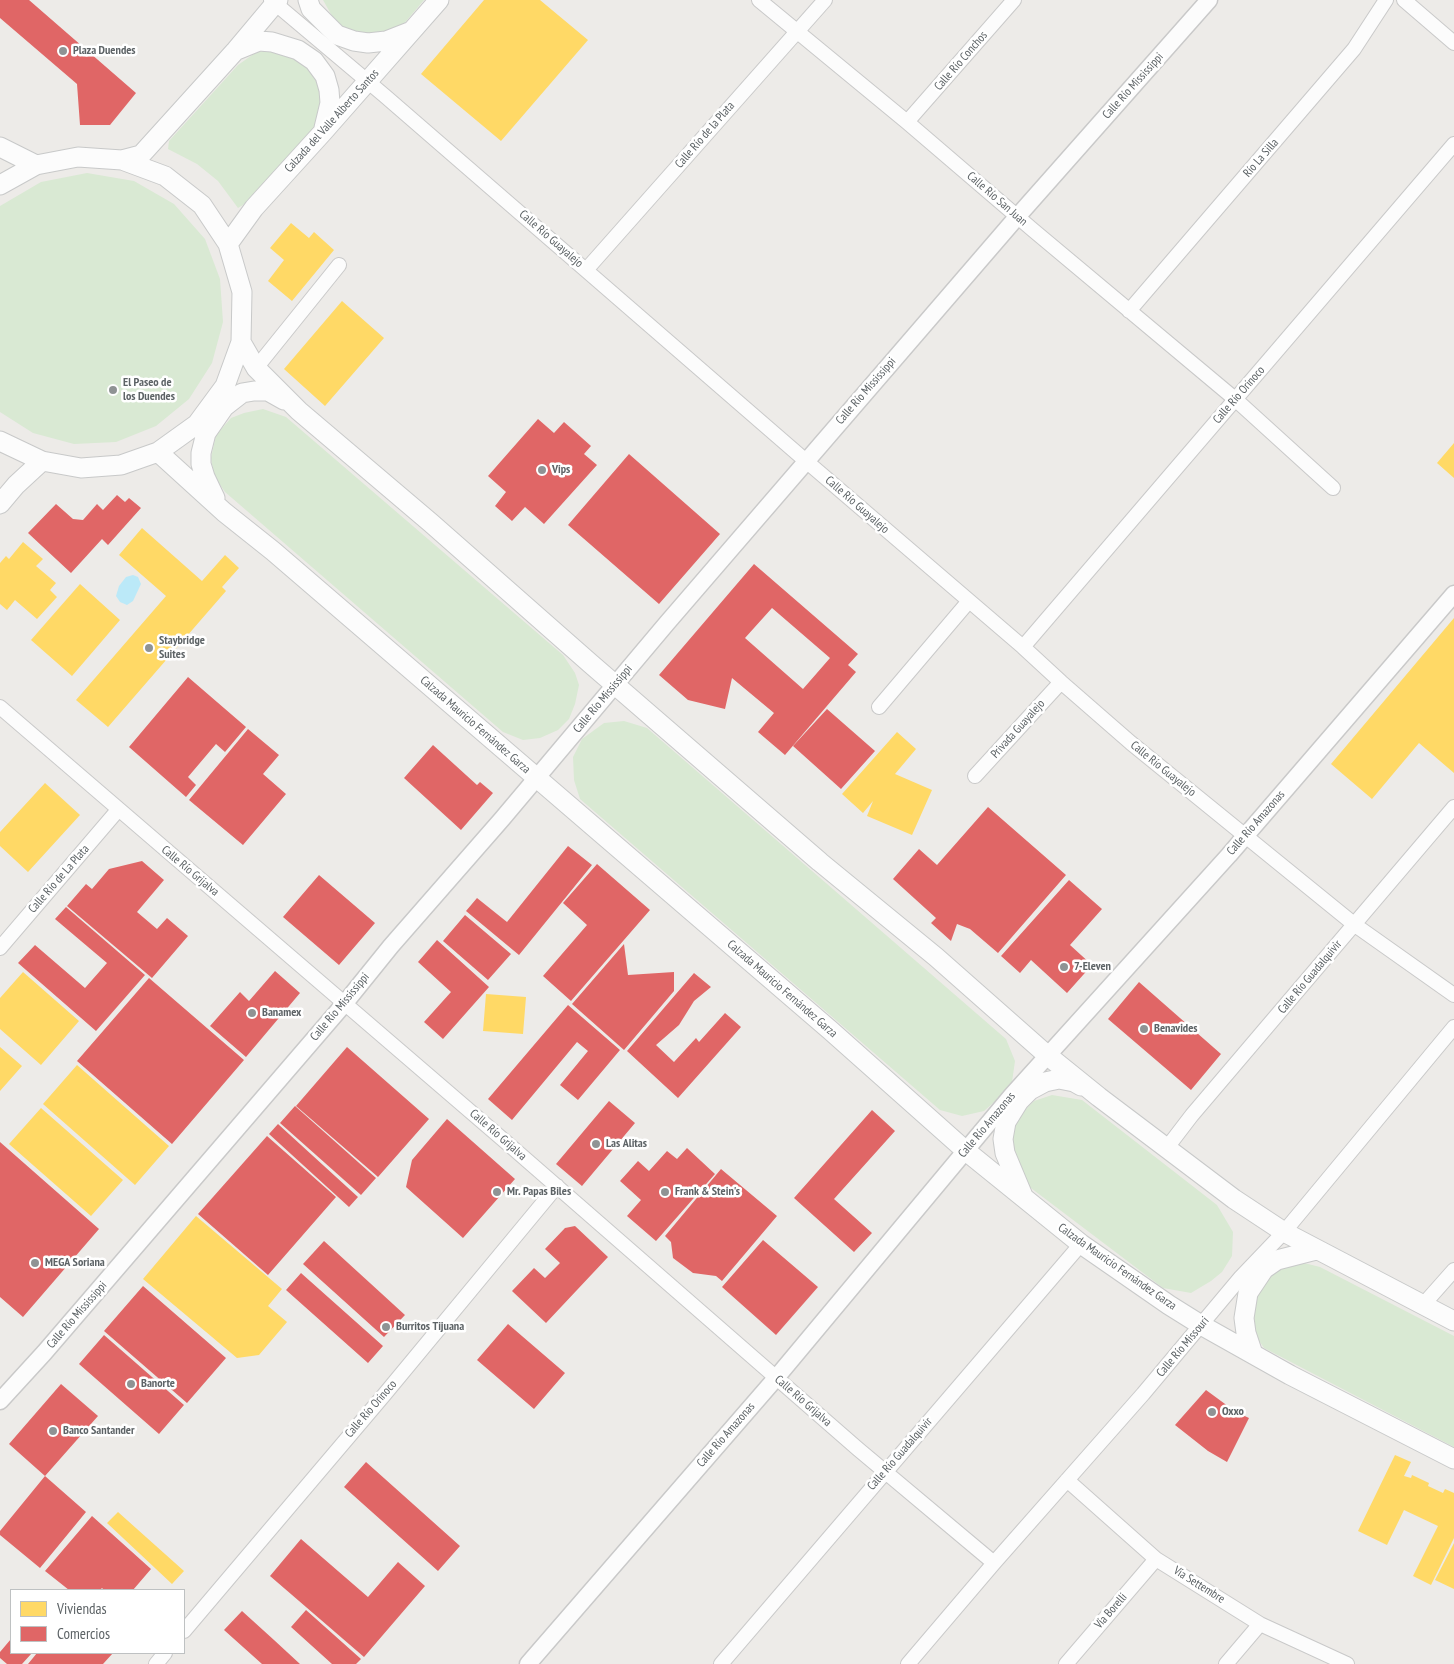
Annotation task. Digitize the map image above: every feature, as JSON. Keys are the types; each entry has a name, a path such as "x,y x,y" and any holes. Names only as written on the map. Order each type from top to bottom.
{"main road":[{"path":"308,0 311,10 337,35 354,41 368,43 386,41 412,31"},
{"name":"Calzada del Valle Alberto Santos","path":"228,244 254,208 439,0"},
{"path":"122,160 141,155 236,50 275,1"},
{"path":"236,50 259,41 272,42 298,50 314,61 325,76 329,90 330,103 323,132"},
{"path":"0,147 36,166"},
{"path":"0,185 36,166 78,157 122,160 165,176 202,205 228,244 242,292 241,342 225,386 197,424 158,452 121,465 81,468 42,462 0,441"},
{"path":"241,342 256,368 299,411 820,862 936,957 1047,1055 1099,1097 1234,1199 1284,1232 1454,1321"},
{"path":"224,512 205,477 201,464 201,454 206,433 224,407 242,393 268,391 299,411"},
{"name":"Calzada Mauricio Fernández Garza","path":"158,452 224,512 830,1030 966,1151 1081,1244 1201,1325 1298,1379 1454,1459"},
{"path":"0,504 16,485 42,462"},
{"path":"1024,1197 1005,1153 1003,1139 1006,1122 1019,1101 1030,1090 1045,1082 1059,1079 1074,1082 1099,1097"},
{"path":"1253,1354 1246,1334 1244,1318 1248,1292 1264,1269 1277,1260 1316,1250"}],"street":[{"name":"Calle Río San Juan","path":"759,0 908,122 1235,399 1333,488"},
{"name":"Calle Río de la Plata","path":"586,270 825,0"},
{"name":"Calle Río Conchos","path":"908,122 1014,0"},
{"name":"Calle Río Mississippi","path":"0,1401 44,1353 345,1003 390,946 502,819 615,684 1017,216 1209,0"},
{"name":"Río La Silla","path":"1129,311 1354,49 1386,0"},
{"path":"1404,0 1454,43"},
{"name":"Calle Río Guayalejo","path":"275,1 1023,647 1131,743 1244,837 1354,924 1454,994"},
{"name":"Calle Río Orinoco","path":"1023,647 1454,144"},
{"path":"256,368 339,265"},
{"name":"Calle Río Amazonas","path":"528,1664 776,1378 1047,1055 1244,837 1454,594"},
{"path":"879,707 969,601"},
{"name":"Privada Guayalejo","path":"975,776 1061,682"},
{"name":"Calle Río Grijalva","path":"0,707 994,1564"},
{"name":"Calle Río Guadalquivir","path":"1166,1149 1192,1115 1454,807"},
{"name":"Calle Río de La Plata","path":"0,948 118,810"},
{"name":"Calle Río Missouri","path":"908,1664 1143,1394 1241,1277 1284,1232 1454,1027"},
{"name":"Calle Río Orinoco","path":"185,1630 396,1381 557,1186"},
{"name":"Calle Río Guadalquivir","path":"720,1664 1081,1244"},
{"path":"1423,1305 1454,1270"},
{"name":"Vía Settembre","path":"1068,1480 1156,1559 1260,1624 1347,1664"},
{"name":"Vía Borelli","path":"1066,1664 1156,1559"},
{"path":"1226,1664 1260,1624"},
{"path":"156,1664 164,1654"}],"green space":[{"path":"323,0 424,0 402,26 382,36 358,36 336,23"},
{"path":"275,48 302,55 326,87 319,123 243,205 238,208 218,181 197,164 168,149 169,141 238,65 255,53"},
{"path":"87,173 134,181 174,204 205,239 220,279 223,322 212,363 189,399 156,426 116,442 74,444 33,433 0,412 0,206 41,182"},
{"path":"263,409 286,417 563,655 575,673 579,685 575,704 569,719 558,730 540,738 523,740 503,732 225,492 214,476 211,458 216,435 231,418"},
{"path":"624,721 647,728 1006,1039 1015,1061 1012,1082 999,1098 984,1111 962,1116 940,1110 580,799 574,780 573,757 582,739 604,723"},
{"path":"1052,1095 1082,1100 1217,1205 1233,1232 1232,1256 1222,1272 1191,1293 1163,1288 1019,1179 1006,1142 1016,1118 1034,1101"},
{"path":"1296,1261 1320,1267 1454,1336 1454,1447 1264,1348 1249,1326 1259,1281 1273,1267"}],"water":[{"path":"133,575 138,577 141,584 133,601 127,605 120,602 116,596 119,586 126,577"}],"building: Viviendas":[{"path":"484,0 540,0 588,40 501,141 421,74"},
{"path":"291,223 309,238 314,232 334,250 292,301 268,281 284,260 270,248"},
{"path":"342,301 384,338 325,406 284,369"},
{"path":"1454,443 1454,478 1437,463"},
{"name":"Staybridge Suites","path":"142,528 202,581 225,555 239,568 222,587 226,591 108,727 76,700 166,596 119,555"},
{"path":"23,542 43,559 36,566 56,583 50,590 57,597 37,619 15,600 7,610 0,604 0,563 6,556 9,559"},
{"path":"80,584 120,620 72,676 31,640"},
{"path":"1454,618 1454,773 1419,743 1372,799 1331,764"},
{"path":"897,732 916,749 895,774 932,790 912,835 867,816 873,801 863,813 842,794"},
{"path":"45,783 80,815 28,872 0,846 0,832"},
{"path":"23,972 79,1021 41,1065 0,1029 0,998"},
{"path":"486,994 526,997 523,1034 483,1031"},
{"path":"0,1047 22,1066 0,1091"},
{"path":"77,1065 169,1146 135,1185 43,1104"},
{"path":"41,1108 123,1180 91,1216 9,1144"},
{"path":"196,1216 282,1289 268,1306 287,1322 259,1355 237,1358 143,1279"},
{"path":"1395,1455 1411,1462 1404,1476 1411,1478 1412,1475 1429,1483 1428,1486 1443,1493 1445,1489 1454,1493 1454,1538 1431,1585 1413,1576 1438,1526 1404,1510 1387,1545 1358,1531"},
{"path":"118,1512 184,1571 172,1584 107,1523"},
{"path":"1454,1543 1454,1589 1435,1580"}],"building: Comercios":[{"name":"Plaza Duendes","path":"0,0 29,0 136,93 110,125 80,125 77,84 0,18"},
{"name":"Vips","path":"538,419 554,433 564,422 591,446 584,454 597,465 544,524 525,507 512,521 495,506 506,492 488,476"},
{"path":"629,454 720,534 659,604 568,525"},
{"path":"117,495 125,502 129,498 141,508 108,545 102,539 71,573 28,533 56,504 73,519 83,520 97,504 103,510"},
{"path":"754,564 858,654 848,665 856,672 785,755 758,732 774,713 732,678 725,709 688,700 659,675","holes":["772,608 830,658 803,689 745,638"]},
{"path":"188,677 246,727 225,752 216,744 188,777 196,785 186,797 129,747"},
{"path":"827,709 875,751 841,789 793,746"},
{"path":"248,729 279,755 263,774 286,794 243,845 189,800"},
{"path":"433,745 477,785 480,782 493,793 461,830 404,778"},
{"path":"988,807 1066,875 998,953 970,929 957,924 951,941 931,923 936,918 893,879 919,849 937,865"},
{"path":"568,846 592,865 519,955 466,911 477,898 507,922"},
{"path":"142,861 164,880 137,912 157,929 167,918 188,936 152,978 67,906 86,884 92,889 109,869"},
{"path":"597,864 650,910 571,1001 543,976 587,925 563,903"},
{"path":"319,875 375,923 339,965 283,917"},
{"path":"1069,880 1102,909 1070,945 1092,965 1067,993 1031,960 1020,973 1001,956"},
{"path":"66,907 145,975 96,1031 18,963 35,945 85,988 107,963 55,919"},
{"path":"465,915 511,954 488,980 443,941"},
{"path":"437,940 489,987 443,1039 424,1022 451,992 418,962"},
{"path":"624,944 628,975 674,972 674,991 624,1050 572,1004"},
{"name":"Banamex","path":"275,971 300,993 246,1057 210,1026 240,992 249,1001"},
{"path":"694,973 711,987 694,1001 679,1025 656,1045 674,1062 696,1038 699,1042 725,1013 741,1027 678,1098 627,1051"},
{"path":"149,978 244,1060 172,1144 77,1061"},
{"path":"1139,982 1221,1054 1191,1090 1108,1019"},
{"path":"568,1005 620,1050 578,1100 560,1085 588,1051 577,1042 512,1120 488,1099"},
{"path":"347,1047 429,1119 378,1177 296,1106"},
{"name":"Las Alitas","path":"609,1101 635,1123 582,1186 556,1164"},
{"path":"295,1106 376,1178 361,1195 280,1123"},
{"path":"872,1110 895,1131 834,1199 872,1233 854,1252 794,1198"},
{"path":"447,1119 515,1179 463,1238 406,1187 412,1160"},
{"path":"278,1124 358,1197 349,1207 269,1134"},
{"path":"267,1136 336,1197 268,1275 198,1214"},
{"name":"MEGA Soriana","path":"0,1142 99,1229 23,1317 0,1297"},
{"name":"Frank & Stein's","path":"687,1148 715,1174 656,1241 627,1216 641,1200 620,1181 638,1161 649,1171 667,1151 677,1159"},
{"path":"721,1169 777,1216 722,1281 716,1276 693,1273 673,1258 671,1242 665,1236"},
{"path":"575,1226 608,1257 546,1323 512,1291 534,1268 545,1278 560,1263 545,1249 565,1228"},
{"path":"763,1240 818,1287 776,1335 722,1287"},
{"path":"324,1241 405,1315 384,1337 303,1264"},
{"path":"301,1273 383,1346 368,1363 286,1290"},
{"path":"143,1286 226,1358 187,1403 104,1331"},
{"path":"508,1324 565,1373 534,1409 477,1360"},
{"name":"Banorte","path":"104,1335 184,1405 159,1434 79,1364"},
{"name":"Banco Santander","path":"61,1384 98,1416 45,1476 9,1444"},
{"path":"1206,1390 1236,1412 1249,1418 1227,1462 1208,1451 1175,1425"},
{"path":"366,1462 460,1546 438,1571 344,1487"},
{"path":"45,1476 86,1512 40,1568 0,1535 0,1531"},
{"path":"92,1516 151,1569 134,1589 68,1589 45,1571"},
{"path":"301,1539 368,1597 398,1562 425,1586 364,1657 270,1576"},
{"path":"306,1610 361,1659 356,1664 332,1664 291,1627"},
{"path":"242,1611 300,1664 262,1664 224,1630"},
{"path":"10,1640 10,1654 31,1654 22,1664 7,1664 0,1658 0,1652"},
{"path":"36,1654 112,1654 103,1664 28,1664"}],"place":[{"name":"Plaza Duendes","path":"63,51"},
{"name":"El Paseo de los Duendes","path":"113,390"},
{"name":"Vips","path":"542,470"},
{"name":"Staybridge Suites","path":"149,648"},
{"name":"7-Eleven","path":"1064,967"},
{"name":"Banamex","path":"252,1013"},
{"name":"Benavides","path":"1144,1029"},
{"name":"Las Alitas","path":"596,1144"},
{"name":"Mr. Papas Biles","path":"497,1192"},
{"name":"Frank & Stein's","path":"665,1192"},
{"name":"MEGA Soriana","path":"35,1263"},
{"name":"Burritos Tijuana","path":"386,1327"},
{"name":"Banorte","path":"131,1384"},
{"name":"Oxxo","path":"1212,1412"},
{"name":"Banco Santander","path":"53,1431"}]}
